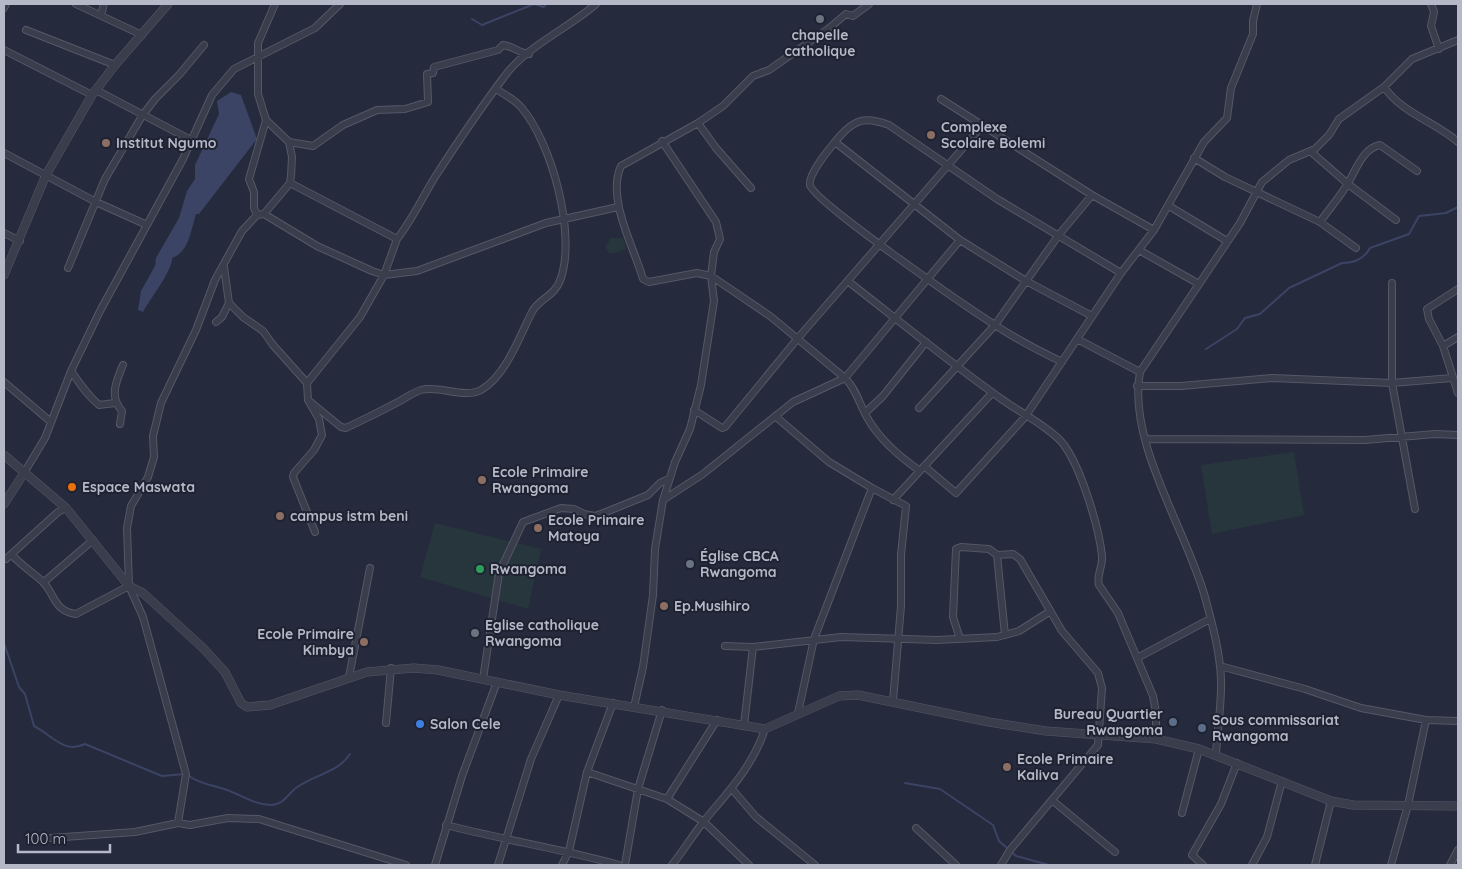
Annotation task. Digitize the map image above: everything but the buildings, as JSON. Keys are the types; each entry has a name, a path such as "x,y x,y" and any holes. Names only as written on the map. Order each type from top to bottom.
{"street":[{"path":"4,8 6,4"},
{"path":"76,4 142,35"},
{"path":"101,15 104,4"},
{"path":"4,275 20,241 46,175 94,92 115,64 168,4"},
{"path":"275,4 258,44 258,94 266,120 289,142 313,146 343,125 377,110 406,109 428,102 427,74 433,73 434,67 498,50 503,45 512,46 522,53 529,54"},
{"path":"4,504 45,438 71,371 100,311 147,226 212,95 234,69 315,28 340,4"},
{"path":"307,383 360,316 384,275 397,239 409,223 435,177 504,76 552,36 580,18 596,4"},
{"path":"869,4 853,16 846,14 828,29 769,70 753,76 723,106 698,123 662,141 621,166 616,192 618,207 645,281 697,273 711,276 770,316 845,378 855,389 865,413 884,440 903,458 922,468 956,493 1025,417 1092,316 1154,230 1204,142 1227,118 1232,88 1253,34 1253,21 1257,4"},
{"path":"1431,4 1434,12 1431,26 1439,49"},
{"path":"26,30 115,64"},
{"path":"1216,755 1221,679 1220,666 1210,619 1195,568 1158,480 1146,439 1137,386 1140,372 1226,241 1240,223 1262,182 1282,165 1310,151 1322,142 1339,119 1384,87 1412,59 1458,40"},
{"path":"68,268 105,179 142,116 154,99 179,75 204,45"},
{"path":"4,50 191,140"},
{"path":"1384,87 1401,107 1448,133 1458,142"},
{"path":"308,400 346,428 421,390 473,392 481,390 503,367 520,340 533,309 554,293 562,278 567,246 565,219 550,162 539,136 522,107 496,89"},
{"path":"941,99 1092,195 1154,230"},
{"path":"266,120 249,179 254,192 254,208 261,214 317,246 384,275 417,272 524,230 618,207"},
{"path":"1062,362 995,325 929,280 880,245 812,190 810,180 825,153 852,123 876,121 896,129 946,166 1121,274"},
{"path":"698,123 716,148 751,188"},
{"path":"694,410 722,428 725,426 798,338 849,282 913,204 983,125"},
{"path":"634,707 643,667 663,500 674,462 690,430 701,385 714,301 711,276 714,252 720,239 716,222 662,141"},
{"path":"129,586 127,528 131,506 148,477 154,457 152,436 161,402 204,310 215,280 242,231 290,183 292,157 289,142"},
{"path":"835,142 960,240 1026,281 1092,316"},
{"path":"1320,222 1348,184 1363,157 1376,145 1380,145 1417,171"},
{"path":"1310,151 1348,184 1396,220"},
{"path":"4,153 96,202 147,226"},
{"path":"1194,158 1225,177 1320,222 1356,248"},
{"path":"290,183 397,239"},
{"path":"919,408 995,325 1058,236 1092,195"},
{"path":"1169,206 1226,241"},
{"path":"4,233 20,241"},
{"path":"663,500 703,474 793,402 845,378 929,280 960,240"},
{"path":"1139,250 1199,284"},
{"path":"216,322 222,317 229,303 224,266"},
{"path":"849,282 992,393 1025,417 1042,425 1064,444 1099,535 1102,559 1099,585 1118,613 1155,703 1156,739"},
{"path":"1392,283 1392,383 1404,438 1415,509"},
{"path":"1458,289 1427,309 1429,319 1443,346 1458,393"},
{"path":"229,303 243,317 263,331 307,383 308,400 319,420 322,435 314,450 294,473 293,477 315,532"},
{"path":"1443,346 1458,337"},
{"path":"1077,339 1140,372"},
{"path":"865,413 883,396 926,342"},
{"path":"120,424 122,411 115,403 114,387 123,365"},
{"path":"71,371 80,386 99,405 115,403"},
{"path":"1137,386 1180,386 1272,378 1392,383 1452,378"},
{"path":"4,382 51,422"},
{"path":"893,500 992,393"},
{"path":"775,416 829,462 906,506 901,554 901,606 893,701"},
{"path":"1146,439 1404,438 1435,434 1458,435"},
{"path":"4,455 83,524 93,540 129,586 143,617 186,774 178,823"},
{"path":"483,679 498,572 523,522 561,508 574,508 584,514 595,516 648,495 660,483 670,478"},
{"path":"798,713 814,639 872,488"},
{"path":"66,508 58,512 6,558 44,582 56,604 69,613 76,614 129,586"},
{"path":"44,582 93,540"},
{"path":"960,639 953,617 956,549 958,547 989,549 997,555 1016,555 1049,612 1099,676 1102,688 1098,745 1010,850 1001,865"},
{"path":"997,555 1005,635"},
{"path":"349,677 370,568"},
{"path":"129,586 143,593 203,648 225,672 241,703 247,707 270,705 349,677 391,668 438,670 559,695 662,710 765,729 839,696 858,695 989,722 1046,731 1156,739 1199,749 1331,801 1353,806 1458,806"},
{"path":"725,646 753,648 814,639 871,637 960,639 1005,635 1019,630 1049,612"},
{"path":"1138,658 1210,619"},
{"path":"744,725 753,648"},
{"path":"1220,666 1305,689 1361,708 1426,720 1458,721"},
{"path":"386,723 391,668"},
{"path":"435,865 446,825 497,682"},
{"path":"498,865 531,759 559,695"},
{"path":"562,865 569,851 588,772 613,703"},
{"path":"625,865 638,789 662,710"},
{"path":"667,799 717,720"},
{"path":"1391,865 1408,805 1426,720"},
{"path":"673,865 704,822 732,789 758,750 765,729"},
{"path":"1182,813 1199,749"},
{"path":"1203,865 1192,855 1221,804 1237,763"},
{"path":"588,772 667,799 704,822 749,865"},
{"path":"1252,865 1268,837 1282,781"},
{"path":"732,789 756,818 815,865"},
{"path":"1053,801 1115,852"},
{"path":"1315,865 1331,801"},
{"path":"50,838 135,832 178,823 190,825 228,818 259,819 406,865"},
{"path":"446,825 506,840 569,851 619,865"},
{"path":"916,828 956,865"},
{"path":"1450,865 1458,850"}],"shaded area":[{"path":"611,238 623,238 626,249 613,254 608,252 605,247"},
{"path":"1294,452 1304,515 1212,534 1201,465"},
{"name":"Rwangoma","path":"435,523 541,549 528,609 420,577"}],"water":[{"path":"231,92 241,95 257,139 199,214 196,214 186,246 178,255 172,258 169,270 143,312 138,310 141,291 155,266 156,258 179,218 187,191 195,179 195,165 219,114 217,101"}],"waterway":[{"path":"472,19 482,25 534,4 544,7 546,4"},
{"path":"1206,349 1237,329 1245,318 1260,314 1289,288 1342,263 1359,260 1370,248 1409,234 1419,216 1446,213 1458,207"},
{"path":"4,643 19,687 25,694 34,726 65,745 78,747 85,744 162,776 185,774"},
{"path":"189,776 202,783 230,791 247,799 265,805 275,805 293,790 339,766 350,754"},
{"path":"905,783 940,789 993,825 999,841 1016,856 1049,865"}],"place":[{"name":"chapelle catholique","path":"820,19"},
{"name":"Complexe Scolaire Bolemi","path":"931,135"},
{"name":"Institut Ngumo","path":"106,143"},
{"name":"Ecole Primaire Rwangoma","path":"482,480"},
{"name":"Espace Maswata","path":"72,487"},
{"name":"campus istm beni","path":"280,516"},
{"name":"Ecole Primaire Matoya","path":"538,528"},
{"name":"Église CBCA Rwangoma","path":"690,564"},
{"name":"Rwangoma","path":"480,569"},
{"name":"Ep.Musihiro","path":"664,606"},
{"name":"Eglise catholique Rwangoma","path":"475,633"},
{"name":"Ecole Primaire Kimbya","path":"364,642"},
{"name":"Bureau Quartier Rwangoma","path":"1173,722"},
{"name":"Salon Cele","path":"420,724"},
{"name":"Sous commissariat Rwangoma","path":"1202,728"},
{"name":"Ecole Primaire Kaliva","path":"1007,767"}]}
